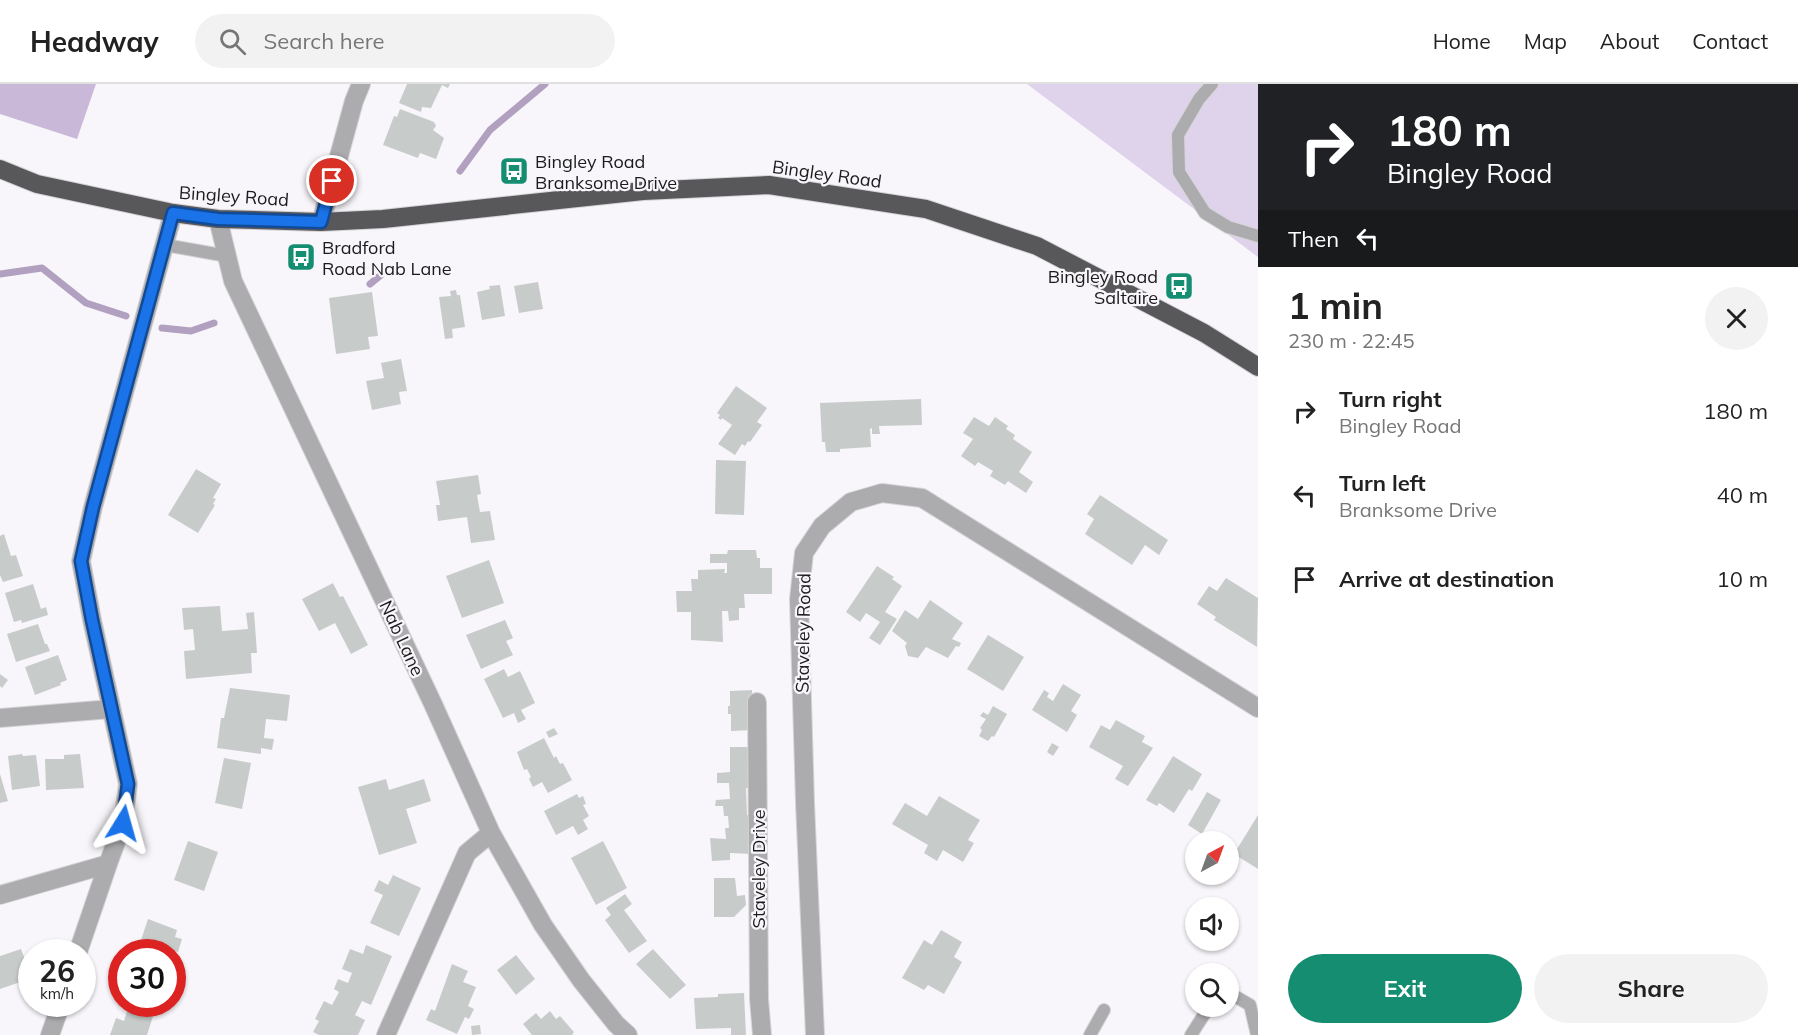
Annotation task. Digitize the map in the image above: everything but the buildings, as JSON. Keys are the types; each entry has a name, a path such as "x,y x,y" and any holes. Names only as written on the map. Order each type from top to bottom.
{"highway":[{"name":"Bingley Road","path":"0,169 37,184 173,213 218,219 321,222 383,219 643,191 768,186 926,209 1038,246 1204,333 1258,368"}],"street":[{"path":"321,222 354,101 362,84"},
{"path":"82,939 123,823 128,784 81,561 93,507 173,213"},
{"name":"Nab Lane","path":"218,219 233,281 491,832 543,925 581,980 616,1024 628,1035"},
{"name":"Staveley Road","path":"815,1035 799,599 804,553 822,526 850,502 882,493 922,498 1258,708"},
{"name":"Staveley Drive","path":"757,702 759,999 762,1035"},
{"path":"0,718 111,709"},
{"path":"386,1035 466,853 491,832"},
{"path":"0,895 108,864"},
{"path":"50,1035 56,1017"}],"lane":[{"path":"1212,84 1199,99 1178,135 1179,172 1205,213 1228,226 1258,237"},
{"path":"165,245 227,256"},
{"path":"1239,999 1250,1005 1257,1035"},
{"path":"1090,1035 1104,1010"},
{"path":"1191,1035 1202,1017"}],"shaded area":[{"path":"0,84 96,84 77,139 0,114"},
{"path":"1027,84 1258,84 1258,257"}],"waterway":[{"path":"460,171 490,130 545,84"},
{"path":"0,274 42,268 86,303 126,316"},
{"path":"370,284 381,275"},
{"path":"162,328 191,331 214,323"}],"place":[{"name":"Bingley Road Branksome Drive","path":"514,171"},
{"name":"Bradford Road Nab Lane","path":"301,257"},
{"name":"Bingley Road Saltaire","path":"1179,286"}],"route":[{"path":"123,823 128,784 81,561 93,507 173,213 218,219 321,222 332,181"}]}
